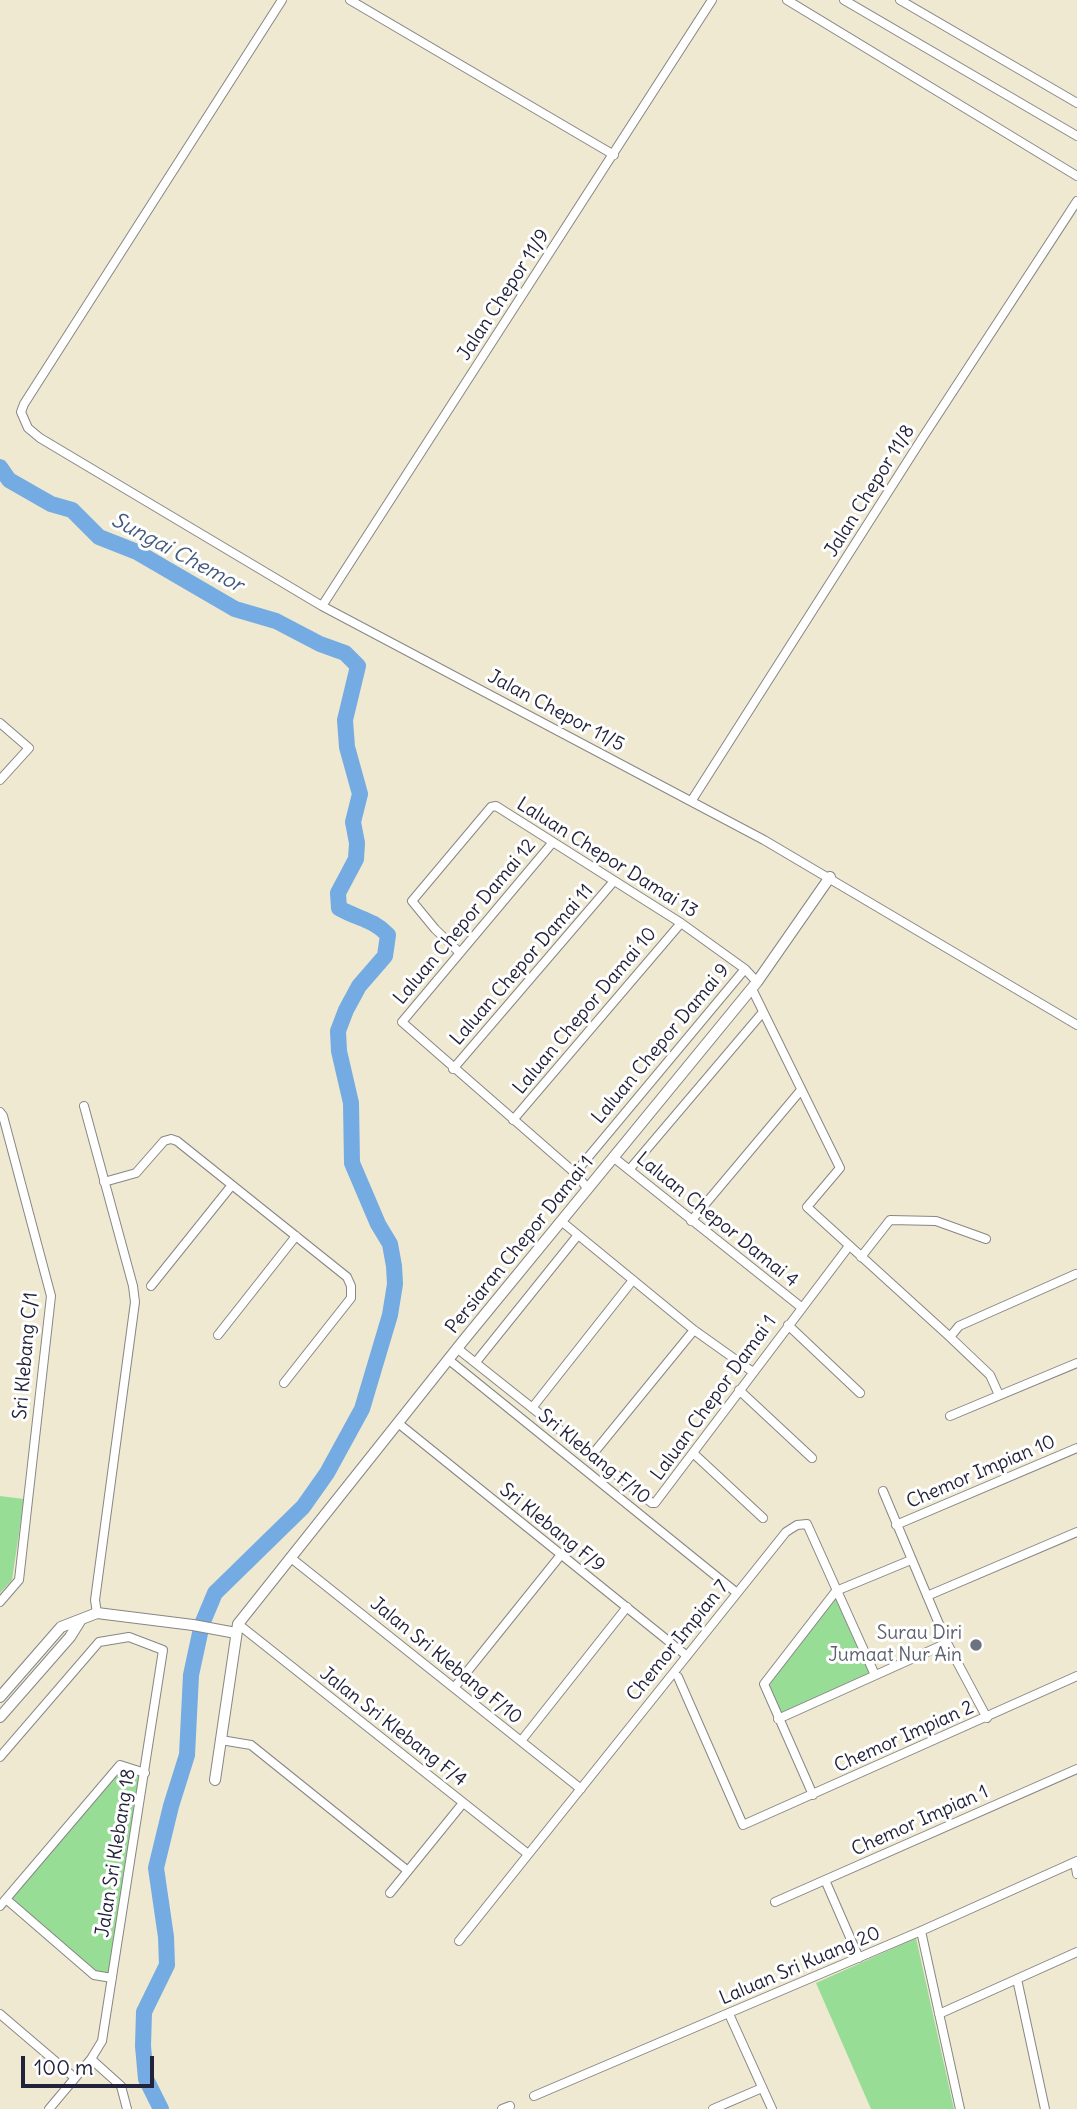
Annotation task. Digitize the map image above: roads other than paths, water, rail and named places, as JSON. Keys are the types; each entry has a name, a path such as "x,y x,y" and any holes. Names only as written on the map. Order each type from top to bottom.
{"street":[{"name":"Jalan Chepor 11/5","path":"282,0 24,404 21,412 28,428 40,438 322,606 692,800 830,877 1077,1024"},
{"path":"350,0 614,155"},
{"name":"Jalan Chepor 11/9","path":"322,606 712,0"},
{"path":"787,0 1077,176"},
{"path":"844,0 1077,136"},
{"path":"900,0 1077,103"},
{"name":"Jalan Chepor 11/8","path":"692,800 1077,201"},
{"path":"0,723 29,748 0,779"},
{"name":"Laluan Chepor Damai 13","path":"460,953 413,904 414,897 491,807 496,806 681,923 745,968 755,985"},
{"name":"Laluan Chepor Damai 12","path":"453,1069 402,1022 553,842"},
{"name":"Persiaran Chepor Damai 1","path":"237,1629 398,1423 755,985 830,877"},
{"name":"Laluan Chepor Damai 11","path":"453,1069 614,881"},
{"name":"Laluan Chepor Damai 10","path":"513,1120 681,923"},
{"name":"Laluan Chepor Damai 9","path":"575,1173 745,968"},
{"path":"755,985 763,1012 840,1168 807,1207 990,1375 999,1395"},
{"path":"629,1170 763,1012"},
{"path":"453,1069 575,1173 587,1189"},
{"path":"691,1221 801,1090"},
{"path":"84,1106 135,1302 95,1601 97,1613"},
{"name":"Sri Klebang C/1","path":"0,1112 51,1296 19,1580 0,1602"},
{"path":"104,1182 136,1173 164,1141 177,1141 347,1277 351,1286 351,1298 284,1383"},
{"name":"Laluan Chepor Damai 4","path":"614,1157 801,1307"},
{"path":"151,1286 232,1185"},
{"path":"861,1257 890,1220 936,1221 986,1239"},
{"path":"561,1221 694,1330 753,1372"},
{"path":"476,1362 578,1235"},
{"path":"218,1335 296,1236"},
{"name":"Laluan Chepor Damai 1","path":"458,1349 652,1503 658,1501 849,1246"},
{"path":"950,1338 959,1326 1076,1274"},
{"path":"533,1408 633,1280"},
{"path":"788,1325 860,1393"},
{"path":"592,1455 694,1330"},
{"name":"Sri Klebang F/10","path":"449,1360 737,1593"},
{"path":"950,1416 1077,1363"},
{"path":"739,1390 812,1458"},
{"name":"Sri Klebang F/9","path":"398,1423 687,1656"},
{"name":"Chemor Impian 10","path":"896,1525 1077,1448"},
{"path":"693,1453 763,1518"},
{"path":"883,1491 947,1643 987,1718"},
{"name":"Chemor Impian 7","path":"459,1941 786,1532 797,1525 807,1524 836,1591"},
{"path":"927,1596 1077,1532"},
{"path":"454,1688 560,1556"},
{"name":"Jalan Sri Klebang F/10","path":"291,1558 581,1789"},
{"path":"813,1795 764,1684 836,1591 911,1560"},
{"path":"836,1591 875,1675"},
{"path":"521,1741 627,1607"},
{"path":"0,1697 61,1627 97,1613 218,1629 237,1629 215,1780"},
{"path":"0,1717 70,1637 80,1621"},
{"name":"Jalan Sri Klebang F/4","path":"237,1629 528,1854"},
{"name":"Jalan Sri Klebang 18","path":"0,1757 99,1642 129,1637 163,1650 102,2041 91,2059 50,2109"},
{"path":"778,1719 947,1643"},
{"name":"Chemor Impian 2","path":"678,1677 743,1825 1077,1676"},
{"path":"221,1740 251,1745 408,1871"},
{"path":"0,1906 120,1765 145,1773"},
{"name":"Chemor Impian 1","path":"775,1902 1077,1769"},
{"path":"390,1893 463,1802"},
{"path":"1076,1861 1077,1874"},
{"name":"Laluan Sri Kuang 20","path":"534,2096 859,1958 1076,1861"},
{"path":"825,1880 859,1958"},
{"path":"6,1899 94,1975 112,1978"},
{"path":"920,1931 960,2109"},
{"path":"939,2014 1077,1952"},
{"path":"1017,1979 1045,2109"},
{"path":"0,2014 75,2078"},
{"path":"729,2014 772,2109"},
{"path":"91,2059 121,2086 127,2109"},
{"path":"713,2109 762,2088"}],"waterway":[{"name":"Sungai Chemor","path":"0,467 9,480 51,504 72,510 99,537 137,552 235,609 276,621 320,644 345,653 358,666 345,720 347,747 360,794 353,822 357,843 356,859 338,893 339,908 371,922 388,935 385,956 359,986 338,1031 339,1051 351,1103 352,1163 378,1224 390,1244 395,1284 390,1315 362,1409 327,1473 303,1507 215,1593 202,1624 191,1675 187,1755 156,1868 166,1937 167,1965 144,2012 143,2046 146,2079 161,2109"}],"place":[{"name":"Surau Diri Jumaat Nur Ain","path":"976,1645"}]}
